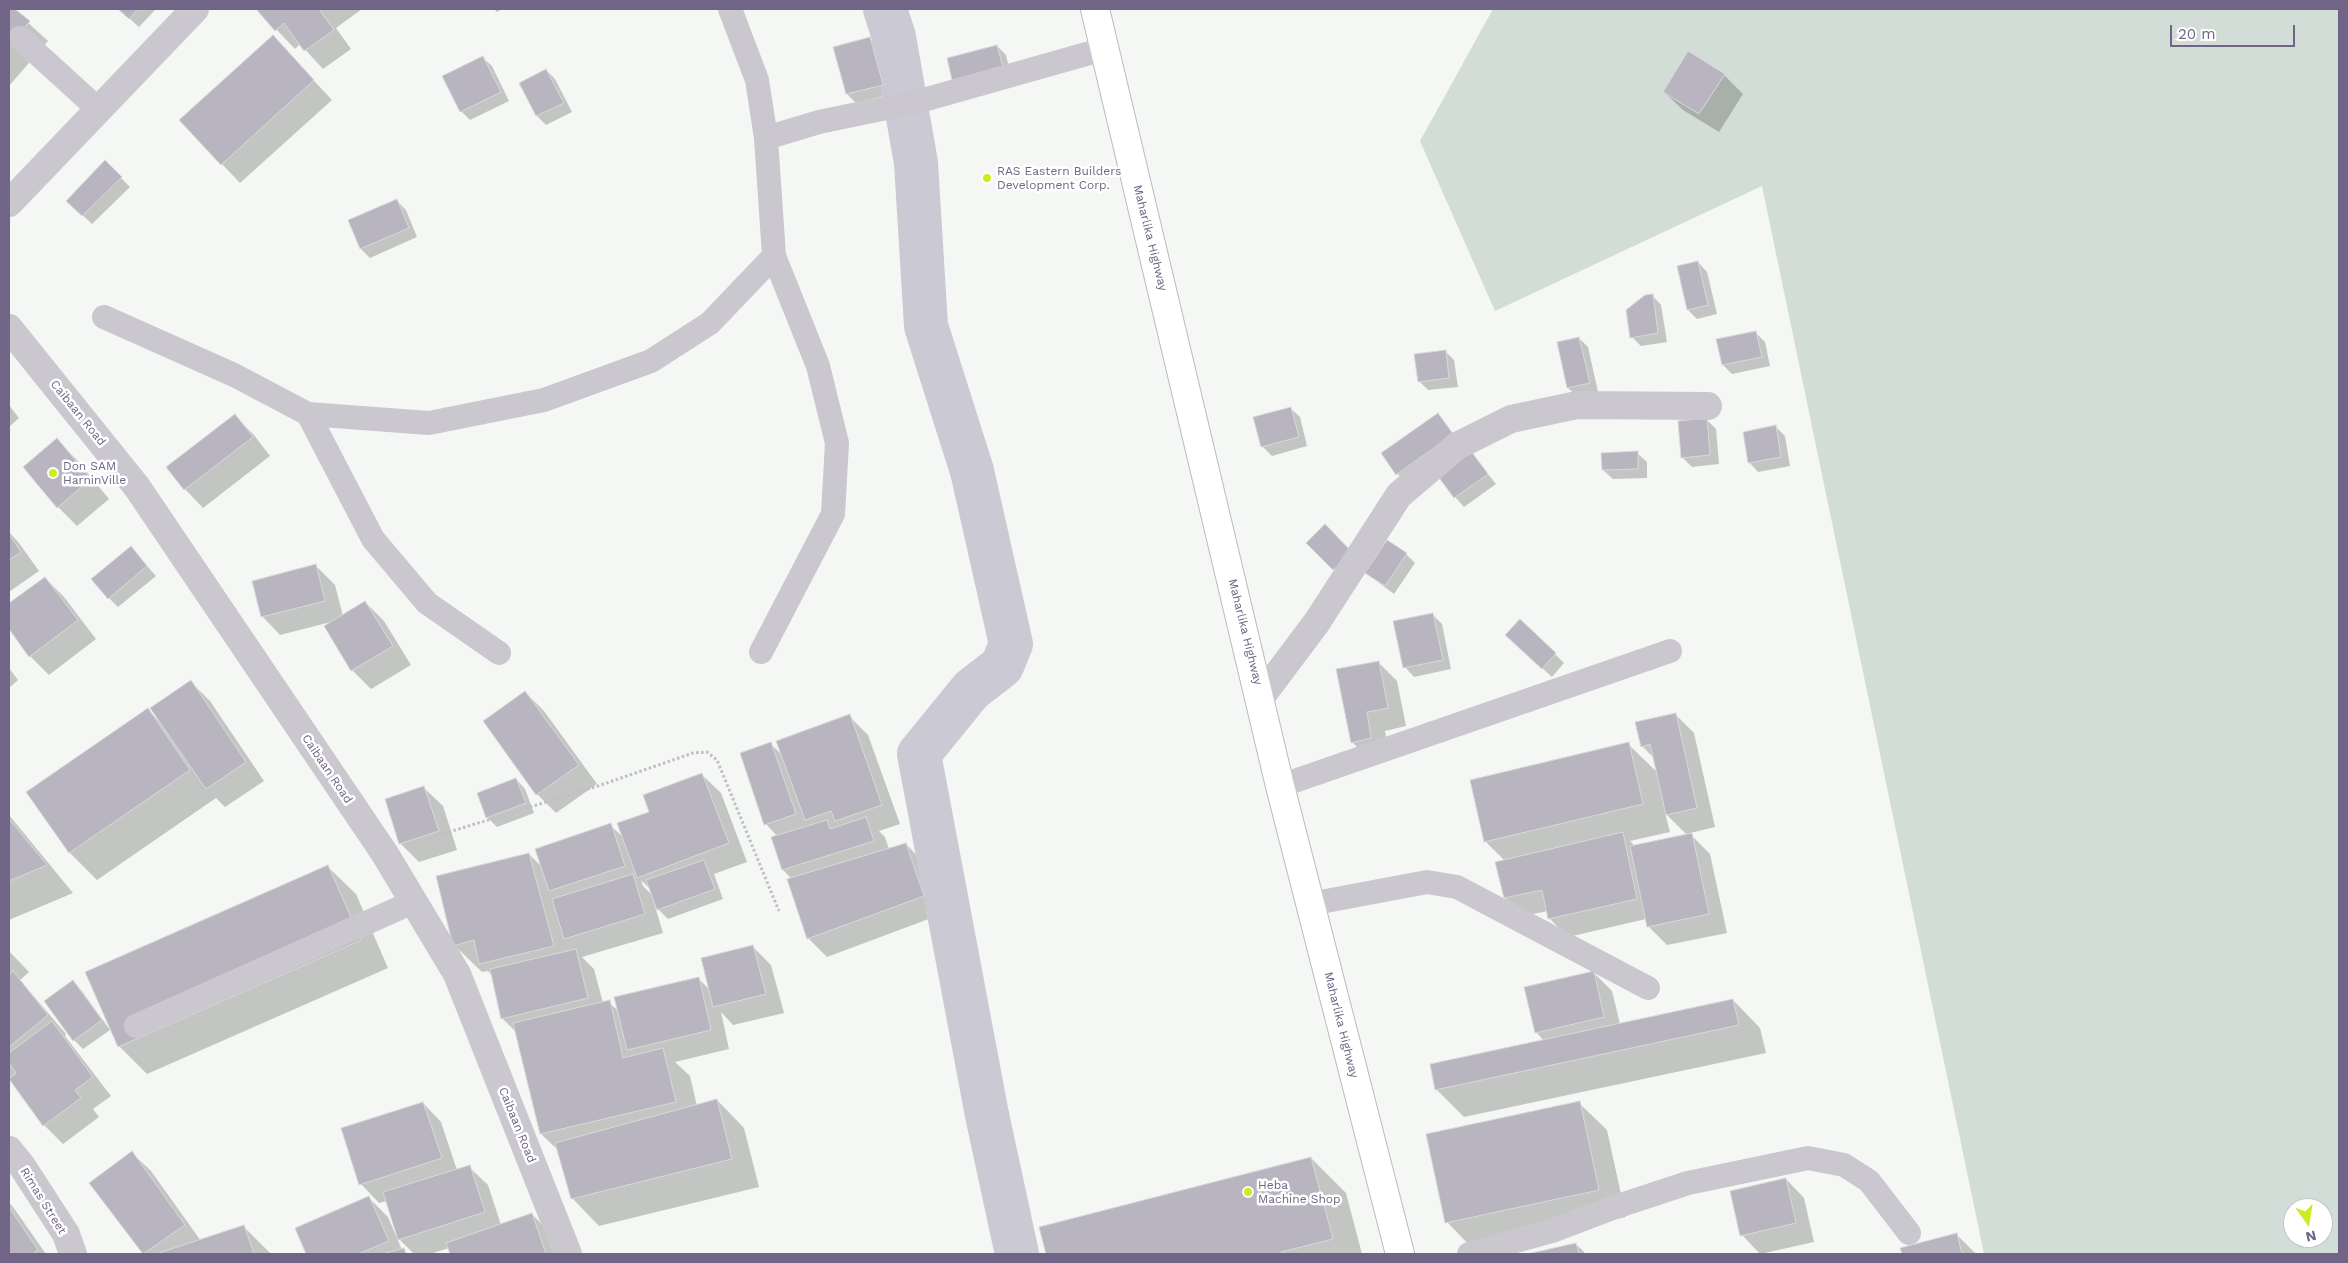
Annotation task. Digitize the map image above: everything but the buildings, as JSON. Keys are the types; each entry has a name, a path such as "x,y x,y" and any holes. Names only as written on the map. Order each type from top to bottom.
{"highway":[{"name":"Maharlika Highway","path":"1095,9 1280,786 1399,1254"}],"street":[{"path":"9,203 194,9"},
{"name":"Caibaan Road","path":"9,328 137,487 385,854 457,974 568,1254"},
{"path":"1260,698 1316,622 1399,495 1457,446 1511,419 1577,405 1708,406"},
{"name":"Rimas Street","path":"9,1150 22,1166 66,1234 73,1254"}],"lane":[{"path":"730,9 756,80 766,138 774,256 818,366 837,443 834,514 761,652"},
{"path":"20,38 98,109"},
{"path":"766,138 819,122 920,101 1104,49"},
{"path":"104,317 234,375 308,414 430,423 544,400 651,362 710,323 774,256"},
{"path":"308,414 373,538 427,603 498,653"},
{"path":"1280,786 1670,651"},
{"path":"1310,904 1427,882 1457,887 1648,988"},
{"path":"136,1026 413,902"},
{"path":"1469,1254 1552,1231 1615,1206 1688,1183 1808,1158 1844,1165 1868,1181 1909,1233"}],"path":[{"path":"385,854 443,832 520,811 693,753 707,752 717,760 779,911"}],"shaded area":[{"path":"1493,9 2339,9 2339,1254 1984,1254 1762,186 1495,311 1420,141"}],"waterway":[{"path":"885,9 894,37 916,163 926,326 972,471 1011,644 1002,666 971,690 919,754 987,1115 1017,1254"}],"place":[{"name":"RAS Eastern Builders Development Corp.","path":"987,178"},
{"name":"Don SAM HarninVille","path":"53,473"},
{"name":"Heba Machine Shop","path":"1248,1192"}]}
